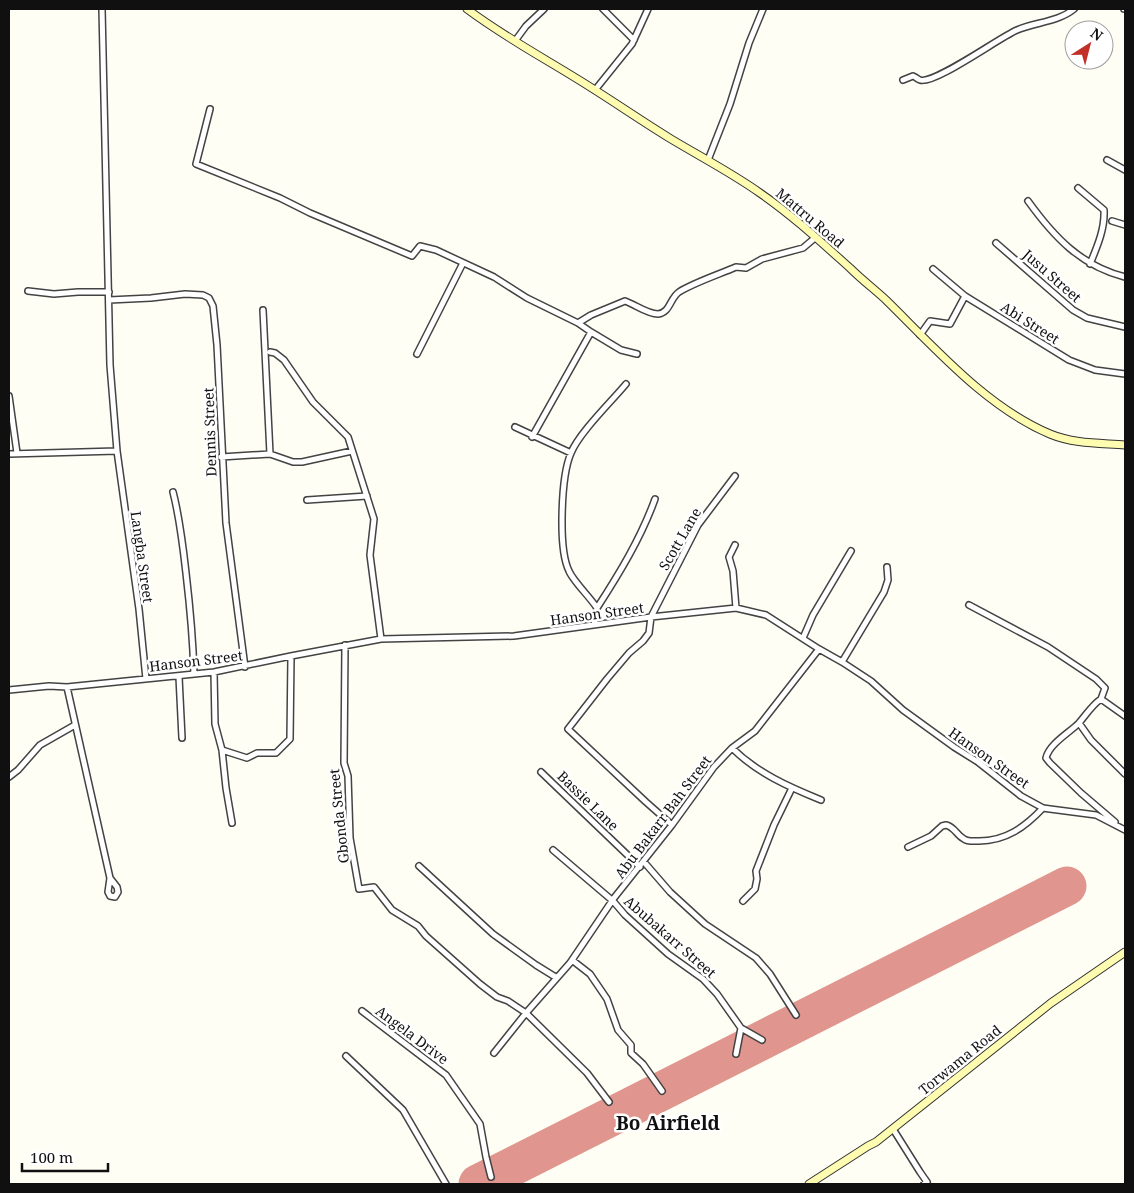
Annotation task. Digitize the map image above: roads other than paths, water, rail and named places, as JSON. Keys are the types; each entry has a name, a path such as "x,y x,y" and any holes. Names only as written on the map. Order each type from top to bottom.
{"main road":[{"name":"Mattru Road","path":"468,9 515,41 652,127 763,194 816,237 884,299 941,356 996,401 1033,426 1067,440 1084,443 1125,445"},
{"name":"Torwama Road","path":"808,1184 876,1142 1051,1003 1125,952"}],"street":[{"name":"Langba Street","path":"102,9 110,365 117,451 146,679"},
{"path":"515,41 526,26 544,9"},
{"path":"603,9 634,40"},
{"path":"595,90 634,40 648,9"},
{"path":"708,160 730,104 746,51 763,9"},
{"path":"903,80 913,76 924,80 946,73 1018,30 1058,18 1074,9"},
{"path":"210,109 196,164 280,198 310,213 412,256 420,246 436,250 494,277 534,302 578,323 621,350 637,354"},
{"path":"1107,160 1125,170"},
{"path":"1078,188 1104,210 1104,225 1090,264"},
{"path":"1028,201 1055,235 1090,264 1107,272 1125,277"},
{"path":"1112,221 1125,226"},
{"path":"578,323 625,301 649,313 660,314 666,311 677,293 736,267 746,268 762,259 803,248 816,237"},
{"name":"Jusu Street","path":"996,243 1074,310 1087,318 1125,327"},
{"path":"417,354 463,263"},
{"name":"Abi Street","path":"933,269 965,296 1069,360 1095,370 1125,374"},
{"path":"28,291 54,294 109,292"},
{"name":"Dennis Street","path":"109,300 203,294 209,298 213,306 217,345 221,457 226,523 245,667"},
{"path":"920,335 930,321 950,324 965,296"},
{"path":"263,310 270,454"},
{"path":"532,437 591,332"},
{"path":"270,352 275,352 284,360 313,402 348,437 374,519 370,555 381,639"},
{"path":"596,608 569,572 564,551 562,497 570,453 585,432 626,384"},
{"path":"9,396 17,453"},
{"path":"515,427 532,437 570,453"},
{"path":"9,454 117,451"},
{"path":"221,457 270,454 293,462 302,462 352,451"},
{"name":"Scott Lane","path":"672,825 568,729 612,672 649,633 650,617 698,525 735,476"},
{"path":"173,492 179,514 191,615 194,674"},
{"path":"307,500 367,496"},
{"path":"594,625 596,608 619,572 647,520 655,500"},
{"path":"735,545 729,557 733,571 736,608"},
{"path":"803,638 813,615 851,551"},
{"path":"842,662 884,592 888,580 887,567"},
{"path":"969,605 1048,647 1096,679 1105,688 1101,698 1079,723 1055,744 1046,755 1046,758 1081,794 1123,829"},
{"name":"Hanson Street","path":"9,690 179,677 245,667 381,639 514,636 650,617 736,608 766,614 819,650 871,681 903,710 946,742 978,762 1021,796 1043,808 1096,815 1123,829"},
{"name":"Gbonda Street","path":"345,645 344,762 348,776 350,838 359,889 374,887 392,910 418,926 426,936 480,984 497,997 508,1001 526,1013"},
{"name":"Abu Bakarr Bah Street","path":"494,1053 572,960 613,901 672,825 708,774 732,748 754,731 819,650"},
{"path":"222,750 247,758 258,753 276,753 290,739 291,656"},
{"path":"214,672 215,724 222,750 232,823"},
{"path":"179,677 182,738"},
{"path":"67,687 110,878"},
{"path":"1101,698 1125,716"},
{"path":"1079,723 1090,740 1125,774"},
{"path":"9,778 40,745 75,725"},
{"path":"732,748 745,761 792,788 821,800"},
{"name":"Bassie Lane","path":"541,772 704,924 756,958 770,974 796,1014"},
{"path":"743,901 755,890 756,871 774,825 792,788"},
{"path":"908,847 931,836 942,826 946,825 953,828 961,837 967,840 990,841 1005,838 1034,818 1043,808"},
{"name":"Abubakarr Street","path":"553,850 613,901 625,915 668,954 703,979 717,994 741,1028"},
{"path":"419,866 493,934 556,978"},
{"path":"572,960 591,975 607,999 618,1030 631,1046 631,1053 644,1064 662,1091"},
{"name":"Angela Drive","path":"362,1011 446,1076 480,1124 492,1177"},
{"path":"526,1013 587,1073 609,1102"},
{"path":"736,1054 741,1028 762,1040"},
{"path":"346,1056 403,1110 446,1184"},
{"path":"893,1129 926,1183"}],"district":[{"name":"Bo Airfield","path":"668,1123"}]}
